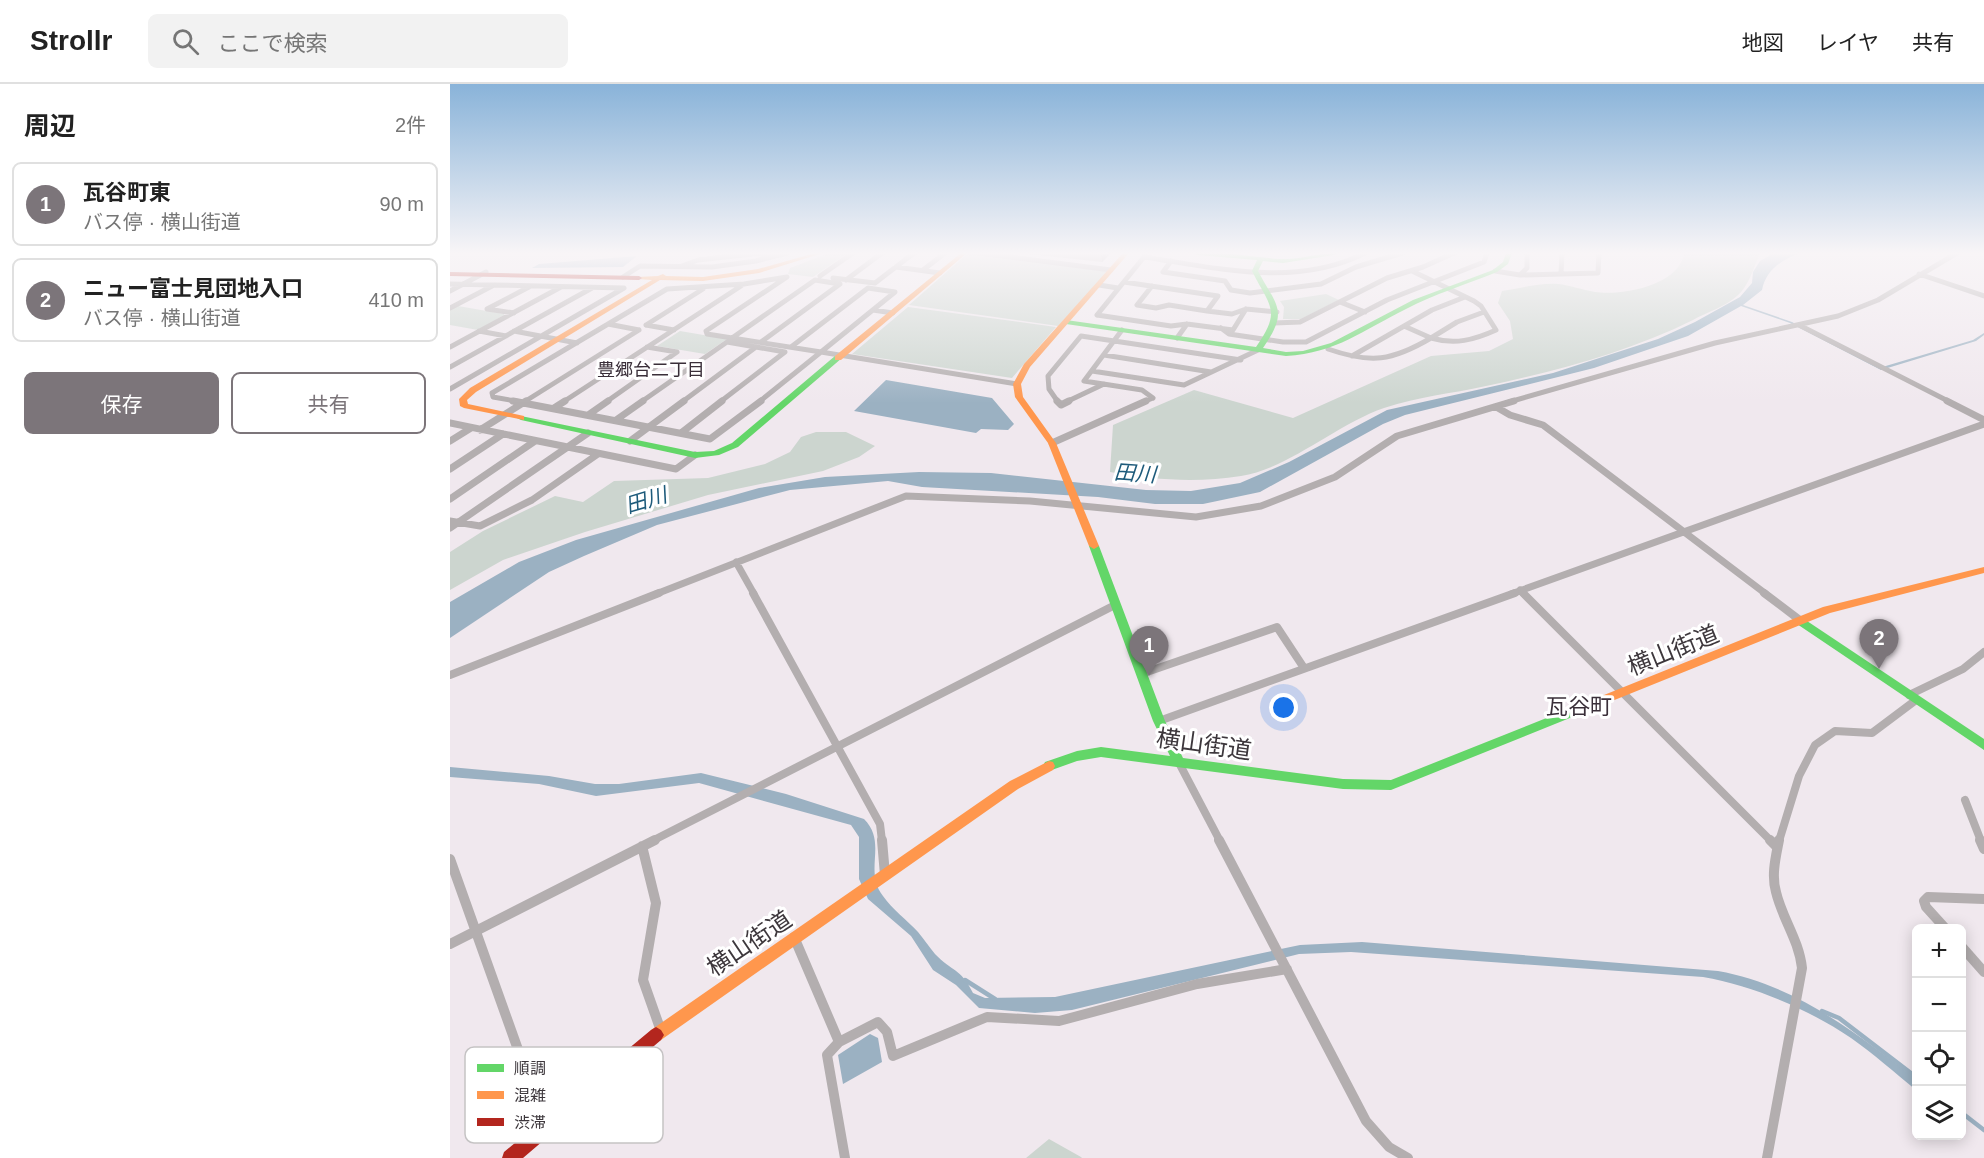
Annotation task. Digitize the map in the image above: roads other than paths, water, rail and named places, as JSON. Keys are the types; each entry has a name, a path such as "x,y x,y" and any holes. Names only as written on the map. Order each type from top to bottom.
{"street":[{"path":"498,303 487,309 514,313"},
{"path":"450,347 532,303"},
{"path":"450,367 565,303"},
{"path":"450,389 598,303"},
{"path":"618,303 486,383 463,399 464,406 503,416 707,456 723,452 735,445 904,303"},
{"path":"643,303 492,393 493,397 710,439 716,437 881,303"},
{"path":"674,330 646,325 680,303"},
{"path":"554,408 715,303"},
{"path":"681,433 784,352 706,331 748,303"},
{"path":"732,338 782,303"},
{"path":"630,441 815,303"},
{"path":"791,347 848,303"},
{"path":"1083,303 1027,366 1017,384 1022,402 1052,443 1067,475 1159,721 1179,763 1366,1121 1389,1147 1408,1158"},
{"path":"1106,303 1097,315 1172,326 1187,324 1233,330 1246,309"},
{"path":"1138,303 1137,305 1156,308 1169,305 1232,314 1246,309 1277,312"},
{"path":"1207,311 1213,303"},
{"path":"1092,371 1184,385 1258,350 1274,323 1277,312 1273,303"},
{"path":"1274,323 1300,322 1338,303"},
{"path":"1343,303 1365,312"},
{"path":"1221,328 1229,334 1265,340 1306,342 1384,303"},
{"path":"1066,322 1258,350 1302,354 1328,349 1413,303"},
{"path":"1352,356 1432,310 1449,303"},
{"path":"1404,326 1445,343 1477,339 1496,330 1481,306 1476,303"},
{"path":"450,675 906,496 1030,501 1196,517 1235,512 1287,497 1335,477 1397,436 1715,343 1799,325 1859,309 1869,303"},
{"path":"873,310 892,313"},
{"path":"1328,349 1352,356 1387,360 1408,352 1457,322 1484,312"},
{"path":"480,430 639,330 608,324"},
{"path":"1177,338 1187,324"},
{"path":"1799,325 1984,422"},
{"path":"1052,443 1153,398 1142,390 1084,381 1122,330"},
{"path":"480,332 506,336"},
{"path":"514,332 577,343"},
{"path":"1104,384 1099,389 1061,405 1050,394 1047,384 1048,376 1081,336 1240,360"},
{"path":"616,420 727,342 791,347 1017,384"},
{"path":"588,415 677,352 647,347"},
{"path":"1104,355 1212,373"},
{"path":"467,379 486,383"},
{"path":"1498,408 1510,415 1543,425 1680,532 1801,621 1984,745"},
{"path":"1159,721 1984,422"},
{"path":"450,423 676,469 695,454"},
{"path":"450,441 471,428"},
{"path":"452,524 588,433"},
{"path":"450,469 503,434"},
{"path":"450,499 535,441"},
{"path":"452,524 476,527 488,522 532,500 598,454"},
{"path":"736,562 880,824 885,875"},
{"name":"横山街道","path":"642,1047 661,1031 794,937 1014,785 1055,761 1072,755 1101,752 1343,784 1375,787 1391,785 1827,610 1984,570"},
{"path":"1520,590 1625,692 1777,847"},
{"path":"450,944 1114,605"},
{"path":"1141,674 1277,627 1304,668"},
{"path":"1767,1158 1802,968 1802,953 1774,887 1777,847 1798,777 1813,748 1835,731 1872,733 1913,698 1963,669 1984,652"},
{"path":"1965,800 1984,849"},
{"path":"642,846 656,903 643,980 661,1031"},
{"path":"450,859 517,1047"},
{"path":"1941,924 1926,907 1924,901 1928,897 1984,899"},
{"path":"794,937 839,1042"},
{"path":"1966,952 1984,972"},
{"path":"845,1158 827,1055 839,1042 878,1022 887,1032 893,1056 987,1017 1059,1021 1197,984 1287,969"},
{"name":"横山街道","path":"510,1158 528,1143"}],"water":[{"path":"1729,303 1745,303 1743,305 1792,322 1879,368 1973,340 1984,333 1984,335 1976,341 1881,370 1790,323 1741,306 1688,336 1594,368 1405,415 1383,424 1260,492 1203,504 1155,504 1098,497 922,487 888,481 790,490 657,525 584,556 549,572 450,638 450,602 519,562 576,540 759,488 825,477 919,472 991,473 1146,490 1191,491 1240,483 1289,462 1387,410 1553,373 1658,339"},
{"path":"886,380 992,398 1014,424 1008,430 981,429 976,433 854,411"},
{"path":"450,767 549,776 595,784 619,784 701,773 786,794 864,819 871,828 874,838 875,876 877,886 883,896 918,932 935,954 964,978 973,993 985,998 1055,997 1300,945 1362,942 1718,971 1773,987 1824,1013 1912,1076 1912,1087 1860,1044 1799,1008 1742,986 1703,977 1351,952 1299,954 1072,1010 1035,1013 979,1008 956,985 933,970 911,936 868,899 859,879 859,837 851,825 699,783 596,796 539,784 450,777"},
{"path":"870,1034 878,1038 882,1062 843,1084 838,1055"}],"waterway":[{"path":"965,980 995,999"},
{"path":"1822,1011 1839,1018 1912,1074"},
{"path":"1966,1116 1984,1130"}],"place":[{"name":"ニュー富士見団地入口","path":"1879,669"},
{"name":"瓦谷町東","path":"1149,676"}],"district":[{"name":"豊郷台二丁目","path":"651,370"},
{"name":"瓦谷町","path":"1579,706"}],"water label":[{"name":"田川","path":"1135,473"},
{"name":"田川","path":"646,500"}]}
